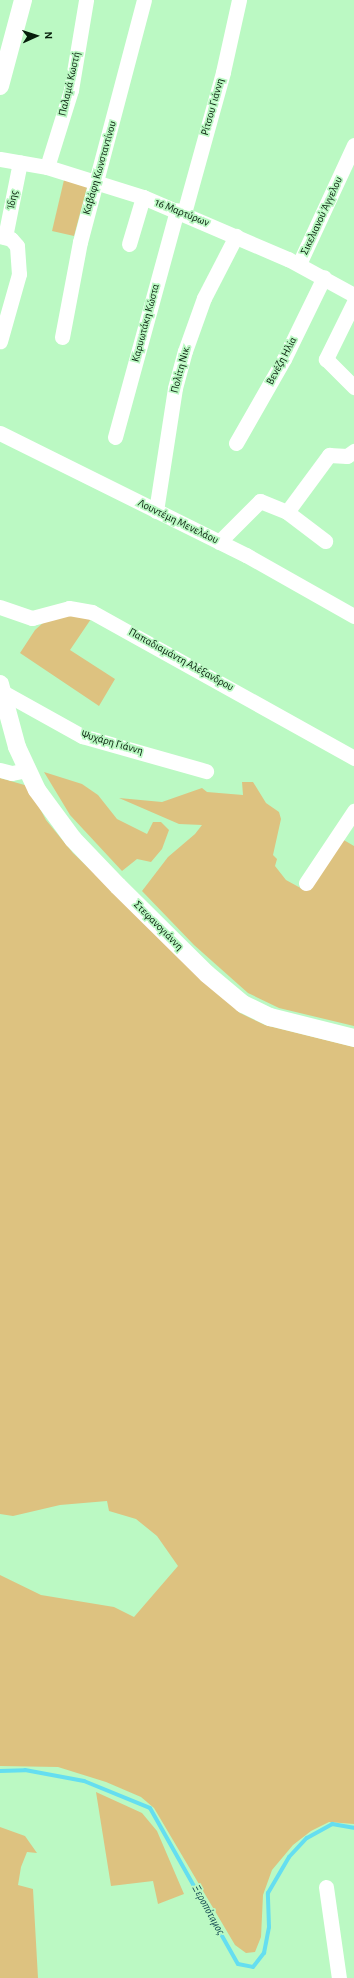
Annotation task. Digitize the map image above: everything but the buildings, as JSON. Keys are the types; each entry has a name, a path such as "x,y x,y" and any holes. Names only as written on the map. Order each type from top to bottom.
{"street":[{"path":"0,86 23,0"},
{"name":"Παλαμά Κωστή","path":"47,167 71,90 86,0"},
{"name":"Καβάφη Κωνσταντίνου","path":"62,337 80,242 144,0"},
{"name":"Ρίτσου Γιάννη","path":"181,212 223,72 239,0"},
{"name":"Σικελιανού Άγγελου","path":"299,264 354,145"},
{"name":"16 Μαρτύρων","path":"0,159 47,167 143,197 181,212 299,264 354,295"},
{"name":"Ίδης","path":"6,239 20,162"},
{"path":"128,244 143,197"},
{"name":"Καρυωτάκη Κώστα","path":"115,437 181,212"},
{"name":"Πολίτη Νικ.","path":"156,510 175,388 185,351 204,298 236,236"},
{"path":"0,341 18,286 18,262 6,239"},
{"name":"Βενέζη Ηλία","path":"236,443 281,365 324,277"},
{"path":"354,302 326,359 354,387"},
{"name":"Λουντέμη Μενελάου","path":"0,433 219,542 354,616"},
{"path":"287,512 329,455 347,456 354,451"},
{"path":"219,542 260,501 287,512 325,541"},
{"name":"Παπαδιαμάντη Αλέξανδρου","path":"0,607 32,618 69,608 92,612 354,758"},
{"name":"Στεφανογιάννη","path":"1,687 26,770 51,810 84,851 221,987 243,1004 270,1017 354,1038"},
{"name":"Ψυχάρη Γιάννη","path":"1,687 82,736 206,771"},
{"path":"0,770 12,773 26,770"},
{"path":"306,883 354,811"},
{"path":"326,1887 338,1978"}],"shaded area":[{"path":"64,180 87,187 74,236 52,231"},
{"path":"67,613 91,619 70,650 115,679 99,706 20,653 35,630 44,622"},
{"path":"44,772 82,784 98,795 117,819 147,834 153,822 161,822 169,830 162,849 151,862 137,859 122,871 70,815"},
{"path":"0,778 28,786 46,820 73,853 240,1013 265,1025 354,1047 354,1824 329,1822 311,1831 293,1845 272,1870 263,1895 261,1937 255,1952 246,1953 235,1945 154,1808 141,1797 106,1782 58,1767 0,1766 0,1575 41,1595 114,1607 134,1617 178,1566 157,1536 136,1519 109,1511 107,1501 60,1505 13,1516 0,1514"},
{"path":"242,782 253,782 266,803 279,812 281,819 273,855 277,859 275,866 286,880 306,891 342,839 354,846 354,1026 279,1008 248,993 194,945 142,891 168,857 195,834 202,825 179,824 119,798 162,802 202,788 207,792 243,795"},
{"path":"96,1792 142,1813 157,1831 184,1894 158,1904 153,1881 111,1886"},
{"path":"0,1827 25,1836 37,1853 27,1852 21,1867 18,1885 33,1889 38,1978 0,1978"}],"waterway":[{"name":"Ξεροπόταμος","path":"0,1771 25,1770 84,1781 150,1808 238,1964 253,1967 264,1953 269,1927 268,1893 289,1857 307,1838 332,1824 354,1828"}]}
